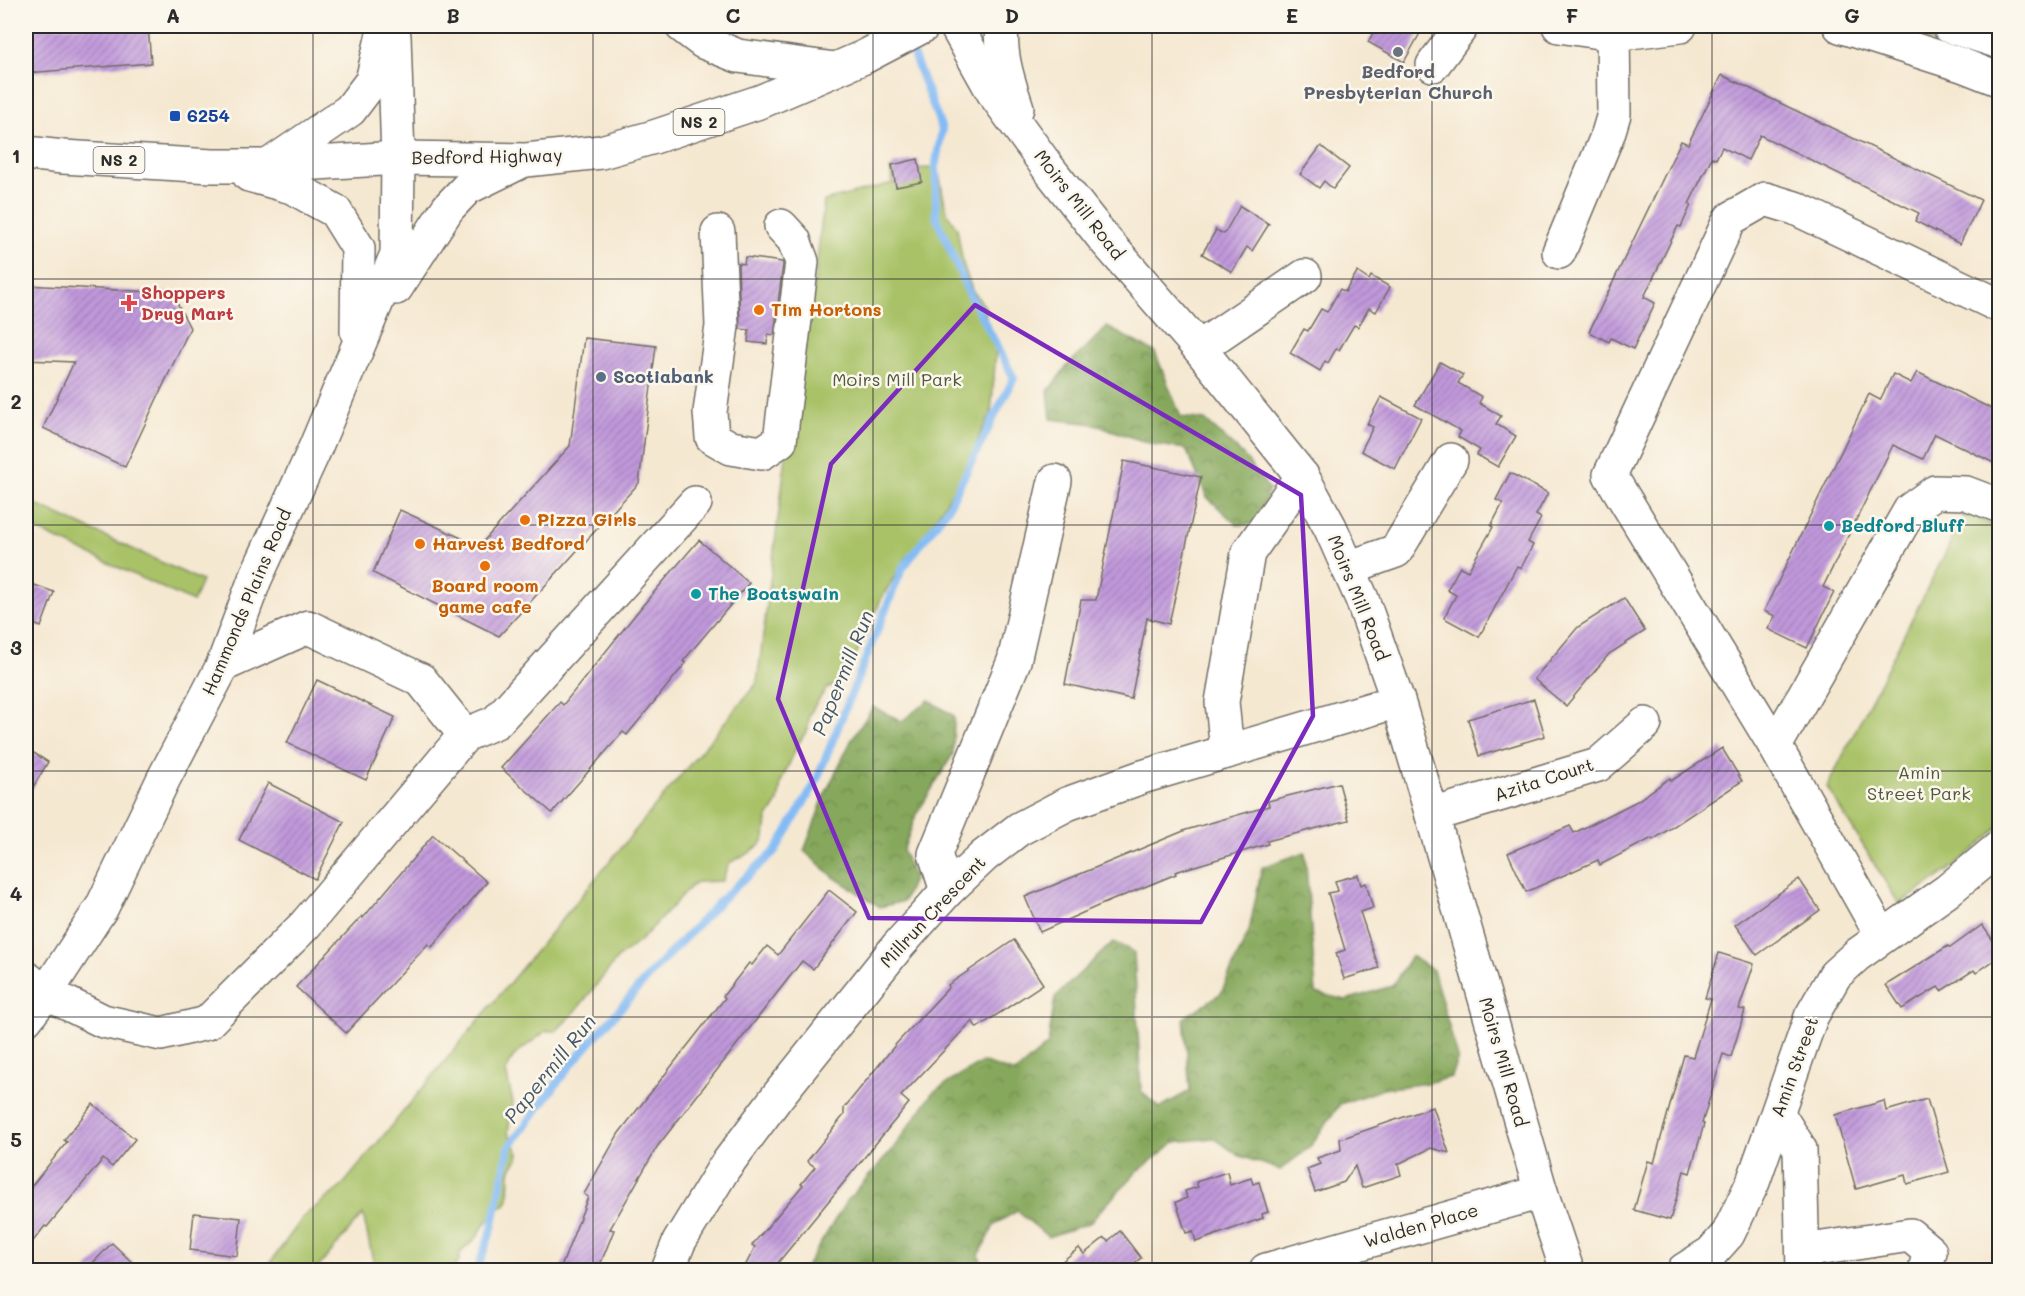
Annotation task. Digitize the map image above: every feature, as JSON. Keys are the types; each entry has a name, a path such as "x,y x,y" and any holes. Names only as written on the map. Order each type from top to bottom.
{"street":[{"path":"268,165 350,110 372,81 385,26"},
{"name":"Hammonds Plains Road","path":"26,1019 36,986 102,907 164,778 223,665 255,579 313,453 397,254 398,159 394,26"},
{"path":"682,26 703,42 738,56 849,63"},
{"name":"Bedford Highway","path":"26,153 212,166 398,159 526,160 601,152 762,101 849,63 923,26"},
{"name":"Moirs Mill Road","path":"956,26 993,92 1028,141 1105,240 1199,348 1302,476 1330,527 1362,599 1398,701 1541,1192 1567,1270"},
{"path":"1002,26 1001,40 1006,78 1028,141"},
{"path":"1433,65 1462,26"},
{"path":"1559,26 1613,30 1680,26"},
{"path":"1840,26 1962,64 2000,80"},
{"path":"1949,26 2000,42"},
{"path":"1559,252 1608,134 1614,114 1613,30"},
{"path":"356,350 448,208 467,188 526,160"},
{"path":"212,166 292,187 335,212 358,248 356,350"},
{"path":"1882,936 1775,746 1610,475 1730,219 1765,199 1795,208 2000,306"},
{"path":"718,232 722,326 710,412 712,437 731,448 762,453 780,441 802,262 794,240 780,226"},
{"path":"1199,348 1305,276"},
{"path":"1348,568 1396,551 1452,460"},
{"path":"1227,752 1222,702 1248,554 1302,476"},
{"path":"947,891 935,854 1014,661 1055,481"},
{"path":"1775,746 1910,510 1935,492 1966,493 2000,506"},
{"path":"36,986 103,1021 161,1034 207,1023 305,925 465,735 496,722 695,503"},
{"path":"223,665 308,627 421,680 465,735"},
{"name":"Millrun Crescent","path":"668,1270 679,1242 724,1168 831,1028 897,947 947,891 984,856 1019,829 1067,804 1142,777 1398,701"},
{"name":"Azita Court","path":"1432,814 1598,765 1645,724"},
{"name":"Amin Street","path":"1684,1270 1711,1253 1728,1234 1753,1182 1811,1017 1835,975 1857,955 1947,891 2000,847"},
{"path":"1778,1113 1800,1149 1803,1261 1910,1235 1929,1252 1925,1270"},
{"name":"Walden Place","path":"1266,1270 1541,1192"}],"highlighted area":[{"path":"975,305 1301,495 1313,716 1201,922 869,918 778,699 831,464"}],"green space":[{"path":"1886,26 1922,26 1999,52 1999,64"},
{"name":"Moirs Mill Park","path":"938,168 947,213 957,228 963,264 972,290 985,307 986,321 996,350 991,414 980,434 972,461 918,546 905,559 881,599 869,630 845,675 838,684 827,688 809,716 808,729 798,744 781,782 778,802 767,819 765,838 749,853 729,863 722,881 698,882 691,886 642,939 618,958 574,1013 556,1031 546,1031 513,1057 506,1072 513,1102 508,1132 519,1153 510,1172 509,1199 461,1252 453,1270 375,1270 363,1214 316,1270 265,1270 304,1216 341,1187 757,683 785,464 815,277 824,201 893,183 890,169"},
{"path":"1107,327 1155,352 1181,417 1205,420 1243,455 1269,489 1258,524 1237,525 1207,497 1186,449 1151,444 1094,424 1051,419 1048,391 1067,366"},
{"path":"26,500 202,581 193,602 26,525"},
{"name":"Amin Street Park","path":"1966,512 1999,528 1999,827 1951,868 1899,904 1827,787"},
{"path":"929,700 954,716 953,754 916,815 903,851 914,877 904,901 880,907 835,878 804,851 825,794 852,739 873,707 902,721"},
{"path":"1305,852 1316,993 1346,1000 1392,986 1411,956 1433,970 1458,1058 1451,1077 1383,1089 1340,1104 1309,1148 1280,1170 1238,1155 1214,1138 1175,1142 1136,1173 1089,1223 1048,1237 1017,1211 995,1224 979,1255 984,1270 804,1270 846,1202 892,1150 933,1092 982,1062 1015,1073 1048,1044 1055,997 1113,942 1134,952 1141,1091 1159,1108 1190,1091 1184,1018 1221,993 1249,931 1262,867"}],"building":[{"path":"26,26 148,26 151,63 26,73"},
{"name":"Bedford Presbyterian Church","path":"1377,26 1424,26 1404,62 1368,42"},
{"path":"1722,75 1981,200 1960,244 1915,221 1919,213 1760,135 1748,160 1722,147 1716,159 1712,157 1689,204 1691,205 1681,227 1678,226 1644,297 1655,303 1633,349 1611,338 1609,342 1589,332 1681,141 1688,144"},
{"path":"1321,146 1349,168 1333,189 1324,181 1319,188 1300,174"},
{"path":"918,159 922,182 896,187 892,165"},
{"path":"1240,206 1269,224 1252,251 1247,247 1232,272 1202,254 1216,230 1224,234"},
{"name":"Tim Hortons","path":"745,257 783,264 774,335 768,334 767,344 748,342 749,330 740,329 738,263 744,264"},
{"path":"1357,272 1369,280 1371,276 1390,287 1376,312 1369,308 1358,327 1354,325 1339,350 1336,349 1328,363 1325,361 1320,371 1290,353 1304,329 1308,331 1321,309 1327,312 1340,289 1345,292"},
{"path":"26,285 172,293 190,328 125,467 43,428 74,362 26,360"},
{"path":"584,338 656,346 639,483 499,636 373,573 400,510 479,546 570,446"},
{"path":"1440,362 1463,375 1458,383 1482,397 1479,403 1501,416 1496,424 1516,436 1498,467 1477,455 1480,450 1458,437 1461,431 1415,405"},
{"name":"Bedford Bluff","path":"1917,372 2000,413 2000,466 1935,434 1923,459 1893,445 1823,587 1834,592 1807,648 1768,629 1775,616 1764,611 1869,394 1880,400 1893,374 1911,383"},
{"path":"1381,397 1421,418 1395,469 1361,451 1373,427 1367,424"},
{"path":"1124,461 1201,477 1169,624 1147,618 1131,699 1065,684 1081,600 1096,600"},
{"path":"1510,473 1548,493 1536,515 1541,518 1528,542 1533,545 1521,568 1517,566 1479,637 1444,618 1456,595 1447,590 1460,567 1468,571 1493,527 1491,526 1503,503 1496,500"},
{"path":"699,540 749,583 683,661 686,663 627,735 623,732 552,813 501,768 560,702 563,705 643,605"},
{"path":"26,582 54,592 41,627 26,621"},
{"path":"1624,598 1645,631 1609,654 1566,706 1534,679 1578,627"},
{"path":"317,680 395,717 366,780 287,743"},
{"path":"1534,699 1545,736 1479,756 1468,719"},
{"path":"26,748 48,762 26,799"},
{"path":"1722,748 1742,781 1653,840 1652,838 1600,865 1598,860 1526,892 1508,853 1570,826 1574,833 1637,801 1670,778 1671,781"},
{"path":"268,783 344,822 315,879 239,840"},
{"path":"1339,783 1349,820 1267,841 1268,844 1175,872 1176,874 1040,932 1025,897 1186,830 1269,806 1268,801"},
{"path":"433,835 487,882 432,947 428,944 346,1033 296,987 362,916 363,918"},
{"path":"1358,875 1361,885 1366,883 1373,908 1360,912 1379,968 1344,979 1336,953 1345,950 1328,893 1338,891 1335,881"},
{"path":"1799,879 1820,910 1757,955 1735,925"},
{"path":"829,890 857,912 813,969 802,961 657,1147 610,1229 614,1230 598,1270 560,1270 588,1197 584,1194 619,1133 725,998 723,996 749,963 752,965 767,946 778,955"},
{"path":"1982,925 2000,950 2000,956 1976,973 1974,970 1941,991 1938,987 1902,1009 1886,985 1948,946 1950,948"},
{"path":"1014,940 1043,984 977,1028 972,1021 901,1096 909,1103 772,1270 743,1270 755,1247 752,1245 803,1185 801,1184 815,1167 807,1161 844,1115 844,1108 896,1044 949,987 948,985"},
{"path":"1719,953 1754,964 1739,1009 1745,1010 1731,1057 1723,1054 1690,1173 1684,1171 1670,1220 1634,1210 1648,1161 1654,1163 1684,1055 1693,1057 1711,999 1705,998"},
{"path":"1927,1099 1949,1172 1907,1184 1905,1175 1856,1189 1835,1115 1884,1101 1886,1111"},
{"path":"93,1104 135,1139 112,1167 103,1159 26,1250 26,1193 67,1142 64,1140"},
{"path":"1433,1107 1449,1153 1431,1148 1398,1164 1401,1175 1362,1188 1355,1166 1344,1182 1315,1192 1307,1169 1320,1164 1317,1158 1341,1150 1340,1139"},
{"path":"1227,1172 1230,1185 1251,1178 1253,1184 1259,1182 1268,1212 1262,1214 1263,1218 1196,1242 1193,1231 1186,1233 1176,1202 1187,1198 1185,1191 1198,1187 1196,1182"},
{"path":"194,1213 241,1218 237,1256 190,1250"},
{"path":"1120,1231 1141,1258 1125,1270 1051,1270 1079,1248 1084,1254 1104,1238 1108,1241"},
{"path":"112,1243 140,1270 86,1270"}],"waterway":[{"name":"Papermill Run","path":"477,1270 492,1228 509,1147 569,1067 653,971 721,900 776,850 815,784 902,569 948,508 1014,378 966,287 936,216 936,162 942,129 908,41"}],"place":[{"name":"Bedford Presbyterian Church","path":"1398,52"},
{"name":"6254","path":"175,116"},
{"name":"Shoppers Drug Mart","path":"129,303"},
{"name":"Tim Hortons","path":"759,310"},
{"name":"Scotiabank","path":"601,377"},
{"name":"Pizza Girls","path":"525,520"},
{"name":"Bedford Bluff","path":"1829,526"},
{"name":"Harvest Bedford","path":"420,544"},
{"name":"Board room game cafe","path":"485,566"},
{"name":"The Boatswain","path":"696,594"}]}
